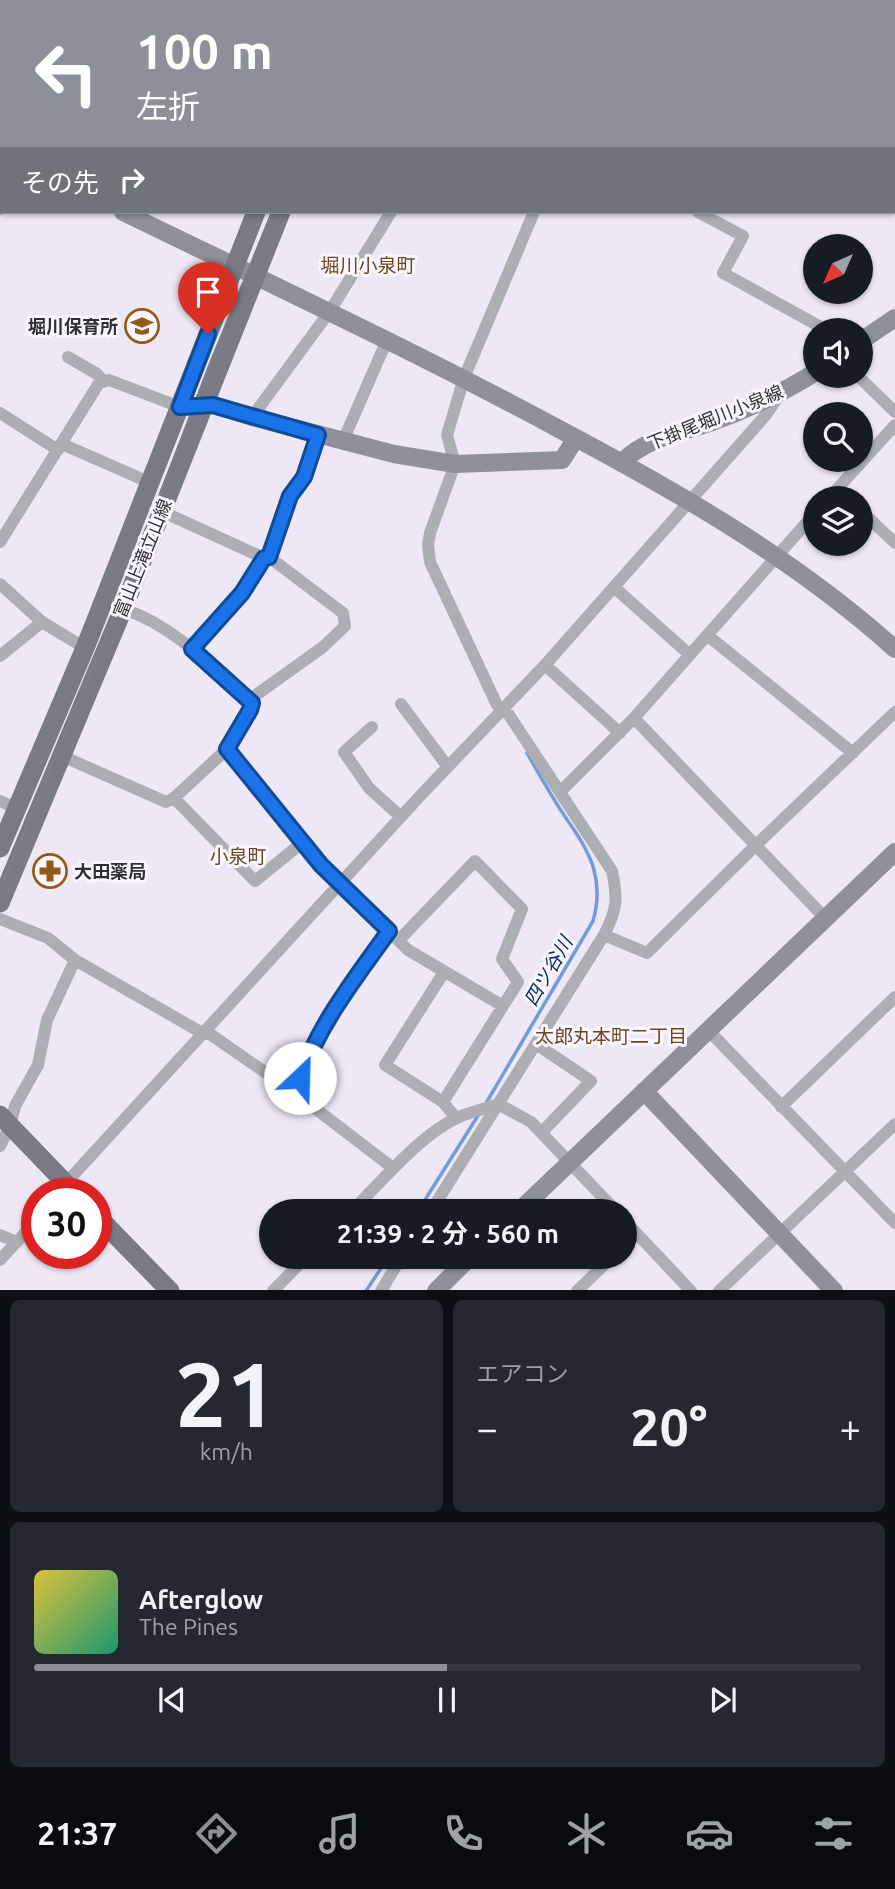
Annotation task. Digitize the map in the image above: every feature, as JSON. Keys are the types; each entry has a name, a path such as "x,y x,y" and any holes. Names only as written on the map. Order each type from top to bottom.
{"main road":[{"name":"富山上滝立山線","path":"0,848 9,805 85,648 255,214"},
{"name":"富山上滝立山線","path":"0,903 123,609 280,214"},
{"path":"5,1121 56,1178"},
{"path":"112,1231 170,1290"}],"street":[{"path":"127,214 256,274 464,378 622,462 777,555 861,618 895,649"},
{"path":"252,417 330,311 390,214"},
{"path":"439,1199 604,935 616,907 617,893 612,871 509,715 496,705 430,562 430,533 455,464 447,435 464,378 533,214"},
{"path":"702,214 743,236 723,273 804,318"},
{"path":"873,333 895,318"},
{"path":"343,440 387,340"},
{"path":"68,357 97,374 104,382"},
{"path":"0,542 99,383 108,380 180,407 213,405 394,454 455,464 562,460 576,438"},
{"name":"下掛尾堀川小泉線","path":"622,462 634,450 651,441 711,423 780,394 803,380"},
{"path":"870,388 895,412"},
{"path":"78,1178 340,883 615,588 688,501 765,416 780,394"},
{"path":"0,413 60,447 151,483"},
{"path":"839,486 895,425"},
{"path":"192,649 242,593 267,557 290,496 304,477 318,435"},
{"path":"162,511 267,557 343,613 345,626 323,647 249,700"},
{"path":"873,522 895,543"},
{"path":"561,791 634,718 803,526"},
{"path":"0,584 42,622 85,648"},
{"path":"615,588 690,655"},
{"path":"62,756 166,802 227,749 250,710 252,703 192,649 165,628 123,609"},
{"path":"0,656 42,622"},
{"path":"707,635 853,753"},
{"path":"545,665 620,733"},
{"path":"401,704 448,767"},
{"path":"604,935 647,953 895,712"},
{"path":"634,718 826,919"},
{"path":"372,727 344,752 369,788 401,817"},
{"path":"227,749 303,842 408,950 503,1006"},
{"path":"174,797 254,881 303,842"},
{"path":"532,1199 895,852"},
{"path":"295,1093 305,1063 338,1002 394,936 475,861 522,909 502,959 518,982 443,1102"},
{"path":"0,919 48,938 75,960 204,1034 210,1034 295,1093 393,1168"},
{"path":"0,1146 5,1121 38,1065 47,1020 75,960"},
{"path":"444,972 385,1065 443,1102 456,1118"},
{"path":"781,1107 895,997"},
{"path":"708,1030 895,1223"},
{"path":"536,1044 591,1081 542,1132"},
{"path":"644,1091 834,1290"},
{"path":"363,1199 393,1168 433,1133 456,1118 498,1104 531,1122 604,1199"},
{"path":"719,1290 895,1124"},
{"path":"637,1234 691,1290"},
{"path":"0,1235 17,1242"},
{"path":"0,1260 21,1238"},
{"path":"273,1290 294,1269"},
{"path":"381,1290 394,1269"},
{"path":"436,1290 458,1269"},
{"path":"577,1290 599,1269"}],"waterway":[{"name":"四ツ谷川","path":"485,1105 593,921 596,907 596,881 590,858 527,753"},
{"name":"四ツ谷川","path":"426,1199 479,1114"},
{"name":"四ツ谷川","path":"367,1290 380,1269"}],"tram line":[{"path":"0,889 107,634 208,368 271,214"}],"place":[{"name":"堀川保育所","path":"142,326"},
{"name":"大田薬局","path":"50,871"}],"district":[{"name":"堀川小泉町","path":"368,265"},
{"name":"小泉町","path":"238,856"},
{"name":"太郎丸本町二丁目","path":"611,1036"}],"route":[{"path":"208,334 180,407 213,405 318,435 304,477 290,496 269,557 264,558 242,593 192,649 252,703 227,749 321,865 389,931 338,1002 305,1063 300,1078"}]}
